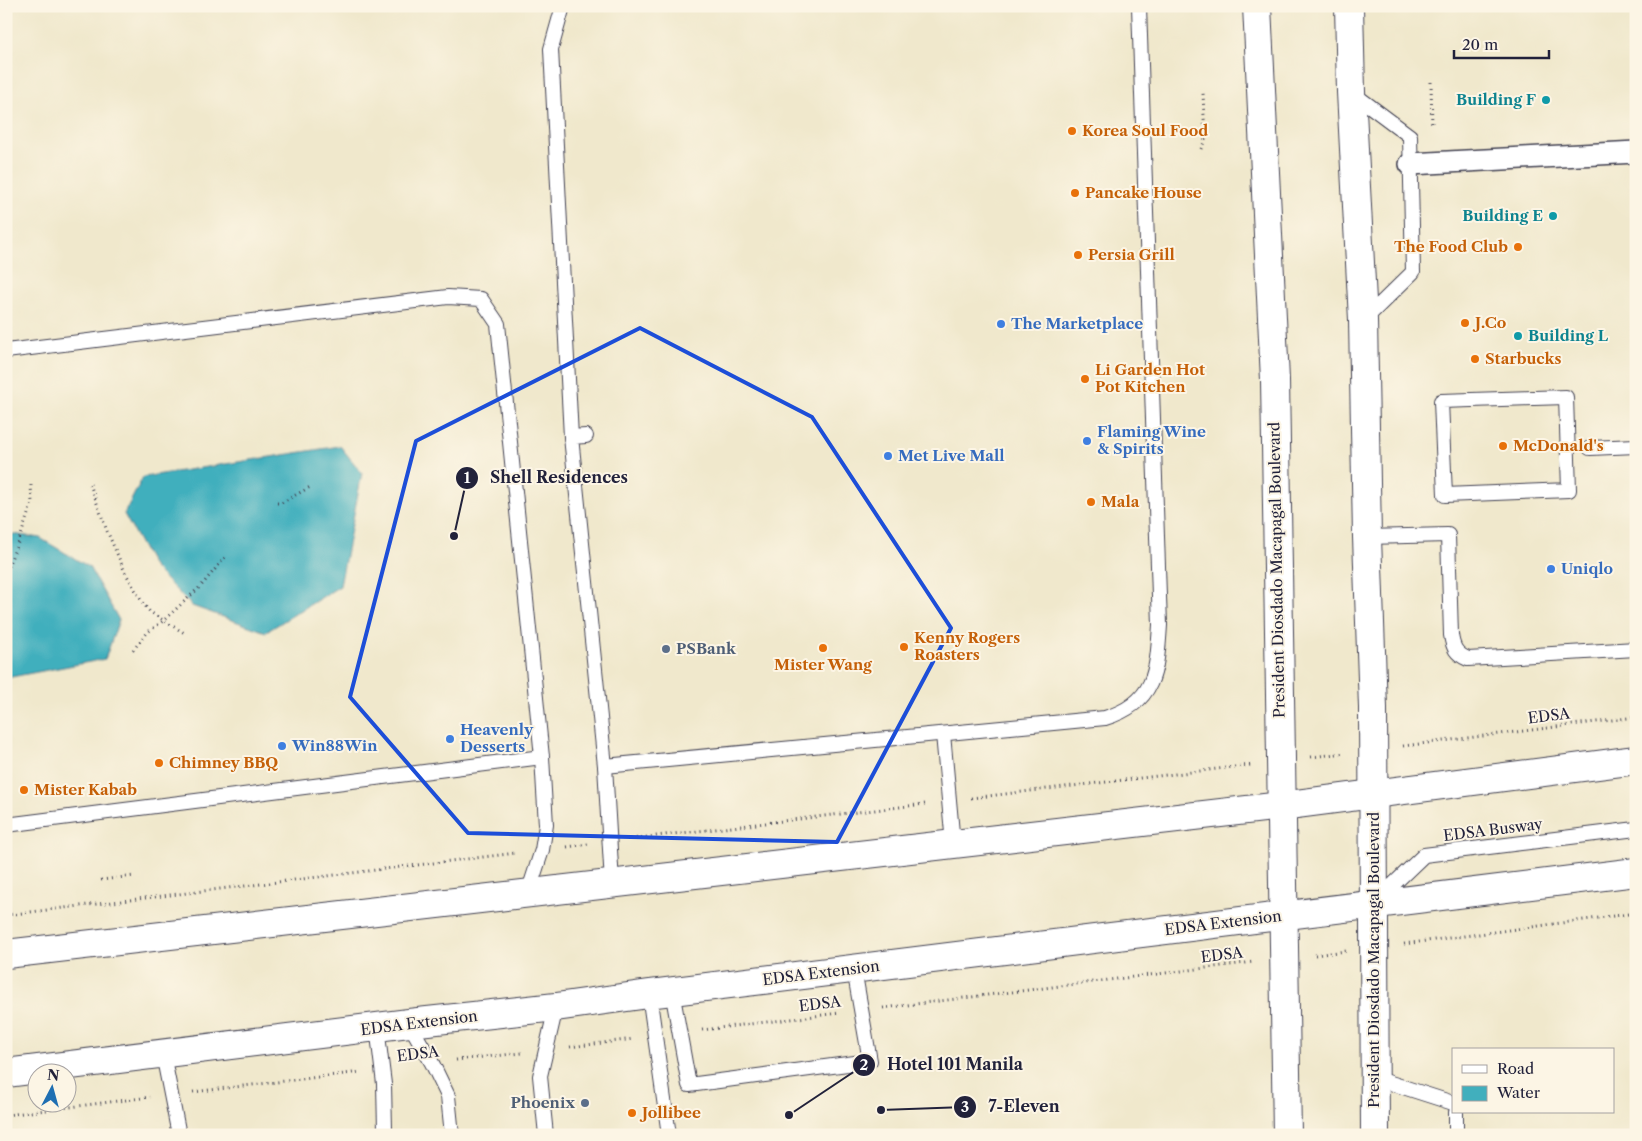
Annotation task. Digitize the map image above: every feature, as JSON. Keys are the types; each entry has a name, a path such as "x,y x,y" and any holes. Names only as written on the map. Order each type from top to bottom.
{"main road":[{"name":"President Diosdado Macapagal Boulevard","path":"1258,6 1275,380 1287,1135"},
{"name":"President Diosdado Macapagal Boulevard","path":"1349,6 1351,92 1363,320 1373,750 1375,1135"},
{"path":"6,954 1281,806 1636,760"},
{"name":"EDSA Extension","path":"6,1073 409,1023 556,1007 1636,872"}],"street":[{"path":"1410,164 1636,152"}],"lane":[{"path":"563,6 551,49 571,437 605,766 612,884"},
{"path":"605,766 1105,718 1121,714 1138,702 1150,686 1158,661 1160,625 1139,6"},
{"path":"1351,92 1410,136 1413,272 1363,320"},
{"path":"6,351 448,297 481,299 498,324 542,757 546,825 542,850 528,893"},
{"path":"1566,397 1569,490 1445,495 1441,401 1566,397"},
{"path":"571,437 586,436"},
{"path":"1590,448 1636,446"},
{"path":"1367,537 1448,535 1451,635 1453,646 1458,655 1468,659 1636,649"},
{"path":"943,734 953,844"},
{"path":"6,825 542,757"},
{"name":"EDSA Busway","path":"1374,904 1424,855 1636,829"},
{"path":"660,993 680,1033 690,1089 870,1061 854,969"},
{"path":"660,993 655,1036 669,1135"},
{"path":"546,1135 540,1076 556,1007"},
{"path":"409,1023 448,1096 452,1135"},
{"path":"376,1028 384,1084 385,1130 380,1135"},
{"path":"163,1054 179,1135"},
{"path":"1375,1078 1452,1103"},
{"path":"1456,1114 1456,1135"}],"path":[{"path":"1431,82 1432,132"},
{"path":"1202,149 1205,140 1203,92"},
{"path":"90,484 100,515 125,572 142,602 150,612 186,634"},
{"path":"6,571 32,502 31,485"},
{"path":"276,504 312,486"},
{"path":"133,650 148,632 163,621 201,586 227,554"},
{"name":"EDSA","path":"6,914 1636,717"},
{"path":"101,880 134,876"},
{"name":"EDSA","path":"680,1033 1636,913"},
{"name":"EDSA","path":"432,1063 655,1036"},
{"name":"EDSA","path":"6,1115 382,1070"}],"highlighted area":[{"path":"640,328 812,417 951,628 837,842 468,833 350,697 416,441"}],"water":[{"path":"340,446 362,473 340,586 266,632 192,606 153,567 124,514 143,477"},
{"path":"6,533 40,538 89,567 119,620 105,659 6,678"}],"place":[{"name":"Building F","path":"1546,100"},
{"name":"Korea Soul Food","path":"1072,131"},
{"name":"Pancake House","path":"1075,193"},
{"name":"Building E","path":"1553,216"},
{"name":"The Food Club","path":"1518,247"},
{"name":"Persia Grill","path":"1078,255"},
{"name":"J.Co","path":"1465,323"},
{"name":"The Marketplace","path":"1001,324"},
{"name":"Building L","path":"1518,336"},
{"name":"Starbucks","path":"1475,359"},
{"name":"Li Garden Hot Pot Kitchen","path":"1085,379"},
{"name":"Flaming Wine & Spirits","path":"1087,441"},
{"name":"McDonald's","path":"1503,446"},
{"name":"Met Live Mall","path":"888,456"},
{"name":"Mala","path":"1091,502"},
{"name":"Shell Residences","path":"454,536"},
{"name":"Uniqlo","path":"1551,569"},
{"name":"Kenny Rogers Roasters","path":"904,647"},
{"name":"Mister Wang","path":"823,648"},
{"name":"PSBank","path":"666,649"},
{"name":"Heavenly Desserts","path":"450,739"},
{"name":"Win88Win","path":"282,746"},
{"name":"Chimney BBQ","path":"159,763"},
{"name":"Mister Kabab","path":"24,790"},
{"name":"Phoenix","path":"585,1103"},
{"name":"7-Eleven","path":"881,1110"},
{"name":"Jollibee","path":"632,1113"},
{"name":"Hotel 101 Manila","path":"789,1115"}]}
